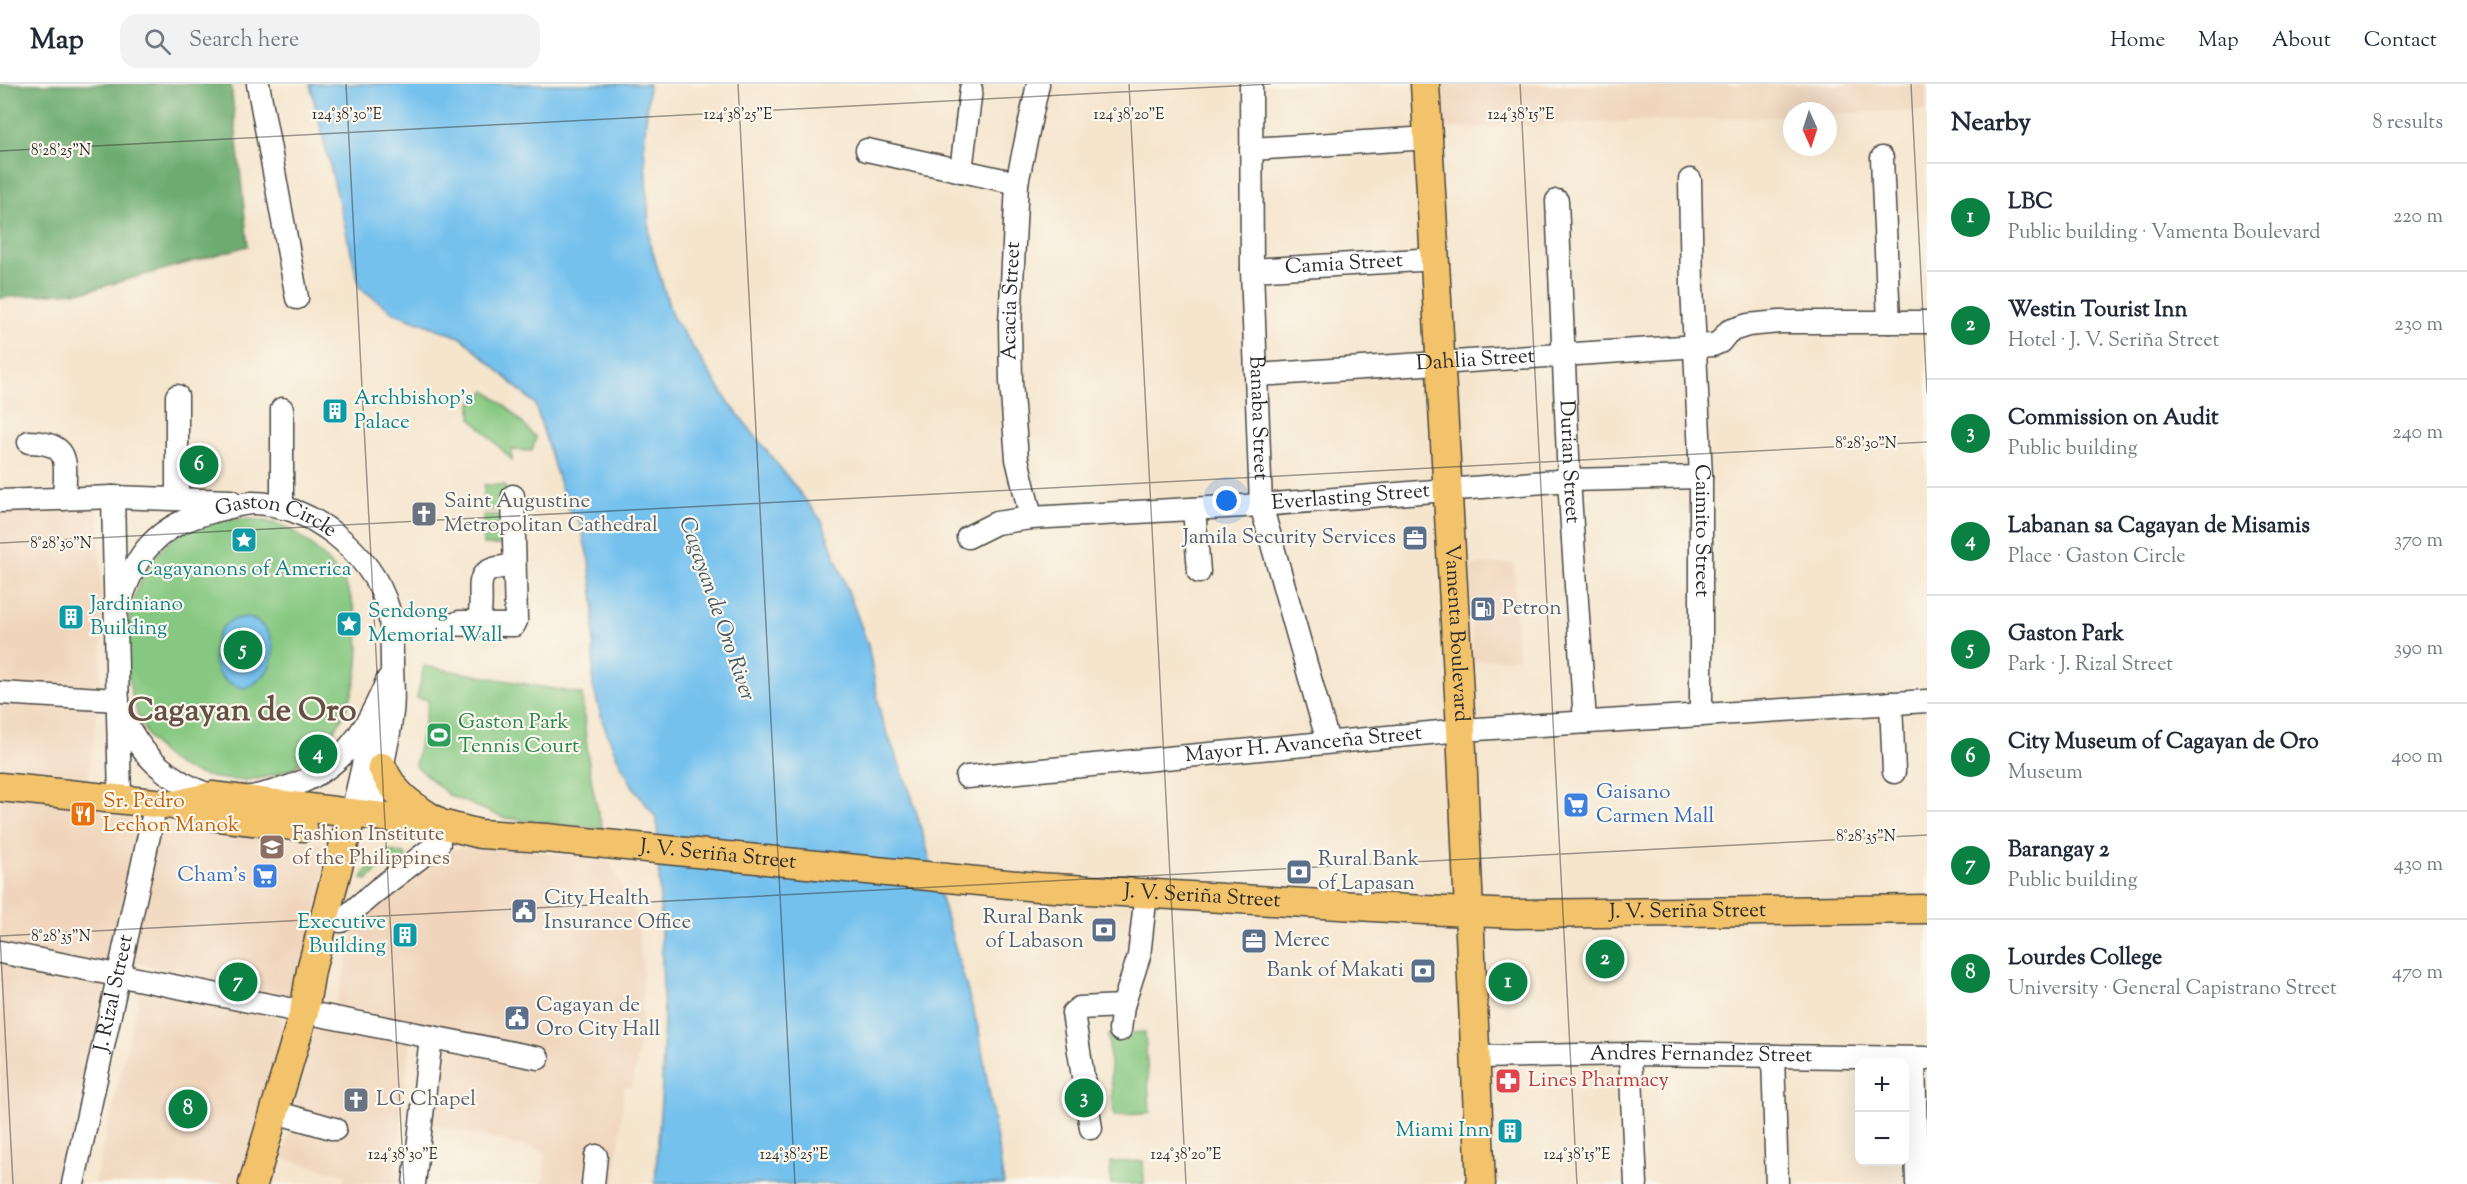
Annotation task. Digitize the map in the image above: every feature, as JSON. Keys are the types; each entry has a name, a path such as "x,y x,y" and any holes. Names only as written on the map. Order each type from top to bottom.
{"main road":[{"name":"Vamenta Boulevard","path":"1425,84 1461,730 1481,1184"},
{"path":"382,767 394,790 440,833"},
{"path":"0,787 165,804 210,816 359,823"},
{"path":"165,804 212,796 241,799 359,823"},
{"path":"304,1012 329,974 359,823"},
{"path":"253,1184 304,1012 311,970 359,823"},
{"name":"J. V. Seriña Street","path":"359,823 440,833 546,838 1038,887 1469,912 1516,914 1927,909"}],"street":[{"path":"258,84 297,298"},
{"name":"Acacia Street","path":"1031,518 1017,459 1011,382 1010,324 1017,183 1038,84"},
{"name":"Banaba Street","path":"1251,84 1252,270 1261,505 1328,742"},
{"path":"961,171 971,89"},
{"path":"1251,149 1429,138"},
{"path":"867,150 1017,183"},
{"path":"1882,158 1889,322"},
{"name":"Caimito Street","path":"1690,180 1701,477 1701,715"},
{"name":"Durian Street","path":"1557,201 1569,480 1585,722"},
{"name":"Camia Street","path":"1252,270 1436,259"},
{"name":"Dahlia Street","path":"1257,375 1713,345 1720,342 1729,332 1748,325 1779,322 1927,322"},
{"path":"177,396 177,498"},
{"path":"282,409 282,508"},
{"path":"29,441 47,442 62,452 65,459 64,499"},
{"name":"Everlasting Street","path":"968,537 996,523 1031,518 1261,505 1569,480 1701,477"},
{"path":"391,622 512,626 516,621 513,496"},
{"path":"114,497 120,799"},
{"path":"0,501 114,497 251,503"},
{"name":"Gaston Circle","path":"116,612 140,559 160,536 175,524 192,517 251,503 282,508 316,522 334,533 363,562 384,596 391,622 392,710 382,767 359,823"},
{"path":"1194,509 1199,573"},
{"path":"391,622 476,622 480,614 480,582 486,572 493,567 514,566"},
{"name":"Gaston Circle","path":"241,799 289,788 319,775 332,766 358,737 376,706 392,667"},
{"path":"0,693 118,700"},
{"path":"118,700 126,723 152,761 180,783 212,796"},
{"name":"Mayor H. Avanceña Street","path":"967,777 1461,730 1927,701"},
{"path":"1891,703 1894,772"},
{"name":"Gaston Circle","path":"359,823 376,706"},
{"name":"J. Rizal Street","path":"72,1184 120,975 165,804"},
{"path":"341,921 440,833"},
{"path":"1120,1030 1123,1006 1138,956 1146,893"},
{"path":"0,952 538,1058"},
{"path":"1091,1128 1073,1013 1079,1008 1123,1006"},
{"path":"414,1184 431,1037"},
{"path":"1630,1054 1636,1184"},
{"name":"Andres Fernandez Street","path":"1476,1057 1630,1054 1920,1058"},
{"path":"1773,1056 1777,1184"},
{"path":"1917,1184 1920,1058"},
{"path":"275,1112 335,1129"},
{"path":"593,1184 596,1156"}],"shaded area":[{"path":"1442,84 1927,84 1927,110 1837,114 1837,102 1783,102 1783,116 1444,128"},
{"path":"98,508 102,618 101,676 85,806 330,845 297,1000 111,957 66,1184 0,1184 0,511"},
{"path":"1514,563 1518,658 1473,660 1469,565"},
{"name":"Cagayan de Oro City Hall","path":"479,845 609,860 637,918 643,971 641,1036 632,1087 624,1087 615,1184 543,1184 545,1151 429,1124 450,1031 336,1006 357,925 366,909 433,859 456,849"},
{"path":"141,987 276,1017 282,1022 284,1031 245,1184 94,1184"},
{"path":"316,1022 410,1040 394,1184 344,1184 345,1175 282,1158"}],"green space":[{"path":"0,84 231,84 248,246 87,291 0,298"},
{"path":"486,391 508,408 536,438 532,451 512,450 512,460 471,418 471,403"},
{"path":"484,485 505,485 505,510 484,510"},
{"path":"483,515 506,515 506,545 483,545"},
{"path":"223,519 270,522 287,528 306,541 330,564 344,582 350,595 358,629 358,663 351,696 338,725 318,750 292,768 261,778 224,779 201,775 171,761 148,736 137,713 130,686 127,658 128,630 133,602 143,577 157,554 177,536 188,530"},
{"path":"424,666 582,694 591,780 603,829 504,818 449,795 415,765 429,700 417,698"},
{"path":"389,851 406,856 402,863 382,866 367,880 362,879 372,862"},
{"path":"1145,1032 1150,1113 1114,1116 1108,1035"},
{"path":"1143,1161 1144,1184 1111,1184 1110,1162"}],"water":[{"name":"Cagayan de Oro River","path":"310,84 649,84 644,145 650,243 672,316 730,404 822,521 868,645 881,717 912,797 979,1031 1004,1184 655,1184 664,1017 657,819 635,790 618,759 603,723 593,686 594,602 589,561 580,522 567,507 535,404 462,338 395,313 360,288"},
{"path":"247,617 259,623 267,632 272,642 273,653 271,664 265,674 244,688 227,682 221,677 216,669 214,649 218,635 225,625 232,620"}],"place":[{"name":"Archbishop's Palace","path":"335,411"},
{"name":"City Museum of Cagayan de Oro","path":"199,465"},
{"name":"Saint Augustine Metropolitan Cathedral","path":"424,514"},
{"name":"Jamila Security Services","path":"1415,538"},
{"name":"Cagayanons of America","path":"244,540"},
{"name":"Petron","path":"1483,609"},
{"name":"Jardiniano Building","path":"71,617"},
{"name":"Sendong Memorial Wall","path":"349,624"},
{"name":"Gaston Park","path":"243,650"},
{"name":"Gaston Park Tennis Court","path":"439,735"},
{"name":"Labanan sa Cagayan de Misamis","path":"318,754"},
{"name":"Gaisano Carmen Mall","path":"1576,805"},
{"name":"Sr. Pedro Lechon Manok","path":"83,814"},
{"name":"Fashion Institute of the Philippines","path":"272,847"},
{"name":"Rural Bank of Lapasan","path":"1299,872"},
{"name":"Cham's","path":"265,876"},
{"name":"City Health Insurance Office","path":"524,911"},
{"name":"Rural Bank of Labason","path":"1104,930"},
{"name":"Executive Building","path":"405,935"},
{"name":"Merec","path":"1254,941"},
{"name":"Westin Tourist Inn","path":"1605,959"},
{"name":"Bank of Makati","path":"1423,971"},
{"name":"Barangay 2","path":"238,982"},
{"name":"LBC","path":"1508,982"},
{"name":"Cagayan de Oro City Hall","path":"517,1018"},
{"name":"Lines Pharmacy","path":"1508,1081"},
{"name":"Commission on Audit","path":"1084,1098"},
{"name":"LC Chapel","path":"356,1100"},
{"name":"Lourdes College","path":"188,1109"},
{"name":"Miami Inn","path":"1510,1131"}],"district":[{"name":"Cagayan de Oro","path":"242,712"}]}
